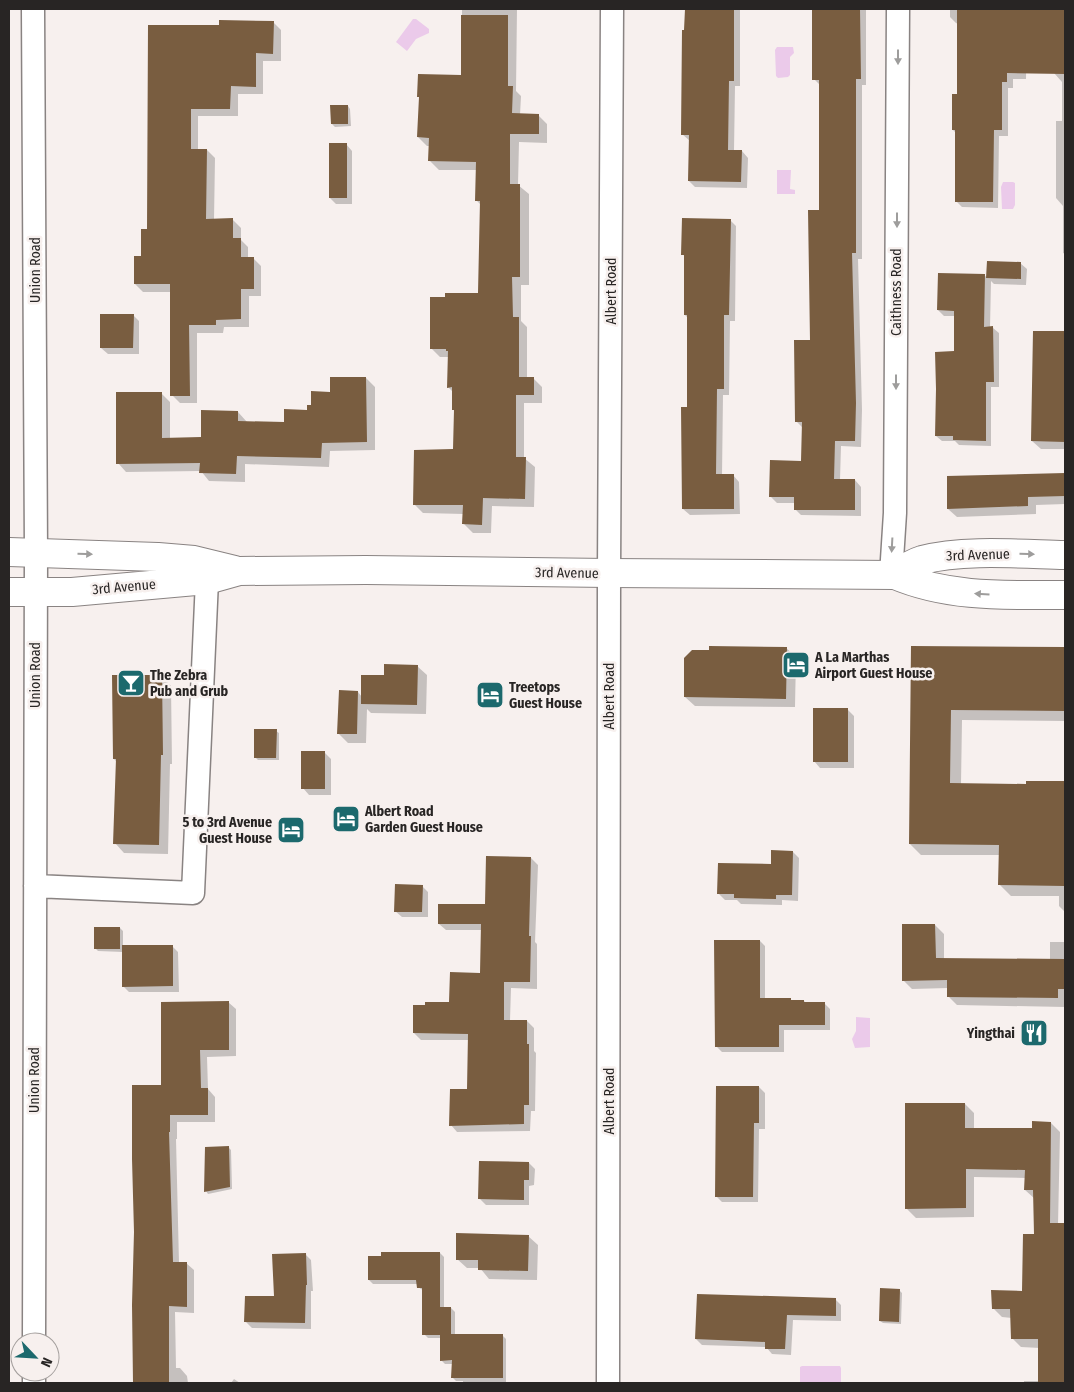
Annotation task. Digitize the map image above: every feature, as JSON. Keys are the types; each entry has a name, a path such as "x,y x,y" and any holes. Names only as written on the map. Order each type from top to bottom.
{"street":[{"name":"Union Road","path":"34,9 36,553 34,1332"},
{"name":"Albert Road","path":"608,1383 612,9"},
{"name":"Caithness Road","path":"893,575 898,9"},
{"name":"3rd Avenue","path":"9,552 158,557 194,560 239,571 366,570 609,574 893,575 921,585 955,592 994,595 1065,594"},
{"name":"3rd Avenue","path":"893,575 921,560 954,554 1065,554"},
{"name":"3rd Avenue","path":"9,592 72,592 207,580 239,571"},
{"path":"35,886 193,893 207,580"}],"shaded area":[{"path":"413,19 416,19 429,29 429,33 416,39 407,51 396,42"},
{"path":"777,47 793,47 794,53 790,57 790,75 788,77 778,78 776,76 775,50"},
{"path":"777,170 791,170 790,189 795,190 795,194 777,194"},
{"path":"1003,182 1015,183 1015,205 1013,209 1002,209 1001,187"},
{"path":"856,1017 870,1018 870,1047 855,1048 852,1039 856,1031"},
{"path":"840,1366 841,1383 800,1383 800,1367"}],"building":[{"path":"685,9 734,9 734,81 729,81 728,150 742,150 741,182 688,181 689,135 681,135 682,30 684,30"},
{"path":"812,9 860,9 861,79 856,79 856,253 852,253 856,403 855,441 835,441 834,479 855,479 855,510 794,510 794,497 769,497 770,460 801,461 802,422 795,422 794,340 810,340 808,210 819,210 819,80 812,80"},
{"path":"957,9 1065,9 1065,74 1007,73 1007,82 1002,82 1002,130 994,130 993,202 955,202 955,130 952,130 952,94 957,94"},
{"path":"461,15 508,15 508,86 513,86 512,113 539,114 539,134 510,134 510,184 520,184 520,277 512,277 513,317 519,317 519,377 534,377 534,395 516,395 516,457 526,457 525,499 483,498 482,525 462,524 463,505 413,505 414,450 453,449 454,410 452,410 452,387 447,388 448,351 446,349 430,349 430,297 445,297 445,293 478,293 480,201 475,201 476,162 428,161 429,138 417,137 418,74 461,75"},
{"path":"219,20 274,21 273,54 256,53 256,87 231,86 230,109 191,109 191,149 207,149 206,219 233,218 233,238 241,238 241,257 254,257 254,289 241,289 241,319 216,320 216,325 189,325 190,396 170,396 170,284 134,284 134,256 141,256 141,229 147,229 148,25 219,25"},
{"path":"330,105 348,105 348,124 331,124"},
{"path":"329,143 347,143 347,198 329,198"},
{"path":"682,218 731,219 729,315 724,315 724,389 717,389 716,474 734,474 734,509 682,509 681,407 687,407 687,315 684,315 684,255 681,255"},
{"path":"987,261 1021,262 1021,279 986,278"},
{"path":"938,273 985,274 984,327 993,326 994,382 986,382 986,441 953,440 953,436 935,436 935,352 954,351 954,311 937,310"},
{"path":"100,314 134,314 133,348 100,348"},
{"path":"1033,331 1065,331 1065,442 1031,441"},
{"path":"330,377 366,377 367,442 322,443 321,458 237,456 236,474 199,473 200,463 116,464 116,392 162,392 162,438 201,437 201,410 238,411 238,421 284,422 284,409 307,410 307,405 311,405 311,391 330,392"},
{"path":"1065,473 1065,496 1028,497 1028,506 947,509 947,476"},
{"path":"709,646 787,647 786,699 684,697 684,658 692,650 709,650"},
{"path":"911,646 1065,647 1065,711 951,710 950,783 1026,784 1026,781 1065,781 1065,886 998,885 999,845 909,844"},
{"path":"384,664 418,665 417,705 361,704 361,675 384,675"},
{"path":"112,675 162,675 163,755 161,755 159,845 113,844 116,759 113,759"},
{"path":"339,690 358,691 357,734 337,734"},
{"path":"813,708 848,708 848,762 813,762"},
{"path":"254,729 277,729 276,758 254,758"},
{"path":"301,751 325,751 325,789 301,789"},
{"path":"771,850 793,851 792,895 776,895 776,899 734,898 734,894 717,894 718,863 771,864"},
{"path":"486,856 531,857 530,982 504,982 504,1020 527,1020 529,1105 524,1105 524,1124 449,1126 450,1089 467,1089 468,1034 413,1033 413,1005 425,1005 425,1002 449,1002 450,972 480,973 481,924 438,924 438,904 485,904"},
{"path":"395,884 423,885 422,912 394,912"},
{"path":"902,924 935,924 936,958 1065,959 1065,989 1058,989 1058,998 947,997 947,980 902,981"},
{"path":"94,927 120,927 120,949 94,949"},
{"path":"714,940 760,940 760,998 791,998 791,1000 804,1000 804,1002 825,1002 825,1025 779,1025 779,1047 715,1047"},
{"path":"122,945 173,945 173,986 122,987"},
{"path":"229,1001 229,1050 200,1050 201,1088 208,1088 208,1115 170,1115 173,1262 187,1262 187,1307 169,1306 169,1383 133,1383 132,1305 134,1232 132,1085 161,1085 161,1002"},
{"path":"716,1086 759,1086 759,1123 754,1123 753,1197 715,1197"},
{"path":"905,1103 965,1103 965,1128 1032,1128 1032,1121 1051,1122 1050,1223 1065,1223 1065,1383 1038,1383 1038,1339 1011,1339 1010,1309 992,1309 991,1290 1022,1291 1023,1234 1034,1234 1033,1190 1024,1190 1025,1170 966,1169 966,1208 905,1209"},
{"path":"229,1146 230,1187 204,1192 205,1147"},
{"path":"479,1161 529,1162 529,1180 524,1180 524,1200 478,1199"},
{"path":"456,1233 529,1235 528,1271 478,1270 478,1260 456,1260"},
{"path":"381,1252 440,1252 440,1307 451,1307 451,1334 503,1334 503,1378 451,1378 452,1360 440,1361 440,1335 422,1335 422,1288 417,1288 416,1280 368,1280 368,1256 381,1256"},
{"path":"306,1253 305,1323 244,1322 245,1296 274,1296 272,1254"},
{"path":"880,1288 900,1289 899,1322 879,1321"},
{"path":"697,1294 836,1298 836,1316 787,1315 785,1349 765,1349 765,1342 695,1339"}],"place":[{"name":"A La Marthas Airport Guest House","path":"796,665"},
{"name":"The Zebra Pub and Grub","path":"131,683"},
{"name":"Treetops Guest House","path":"490,695"},
{"name":"Albert Road Garden Guest House","path":"346,819"},
{"name":"5 to 3rd Avenue Guest House","path":"291,830"},
{"name":"Yingthai","path":"1034,1033"}]}
